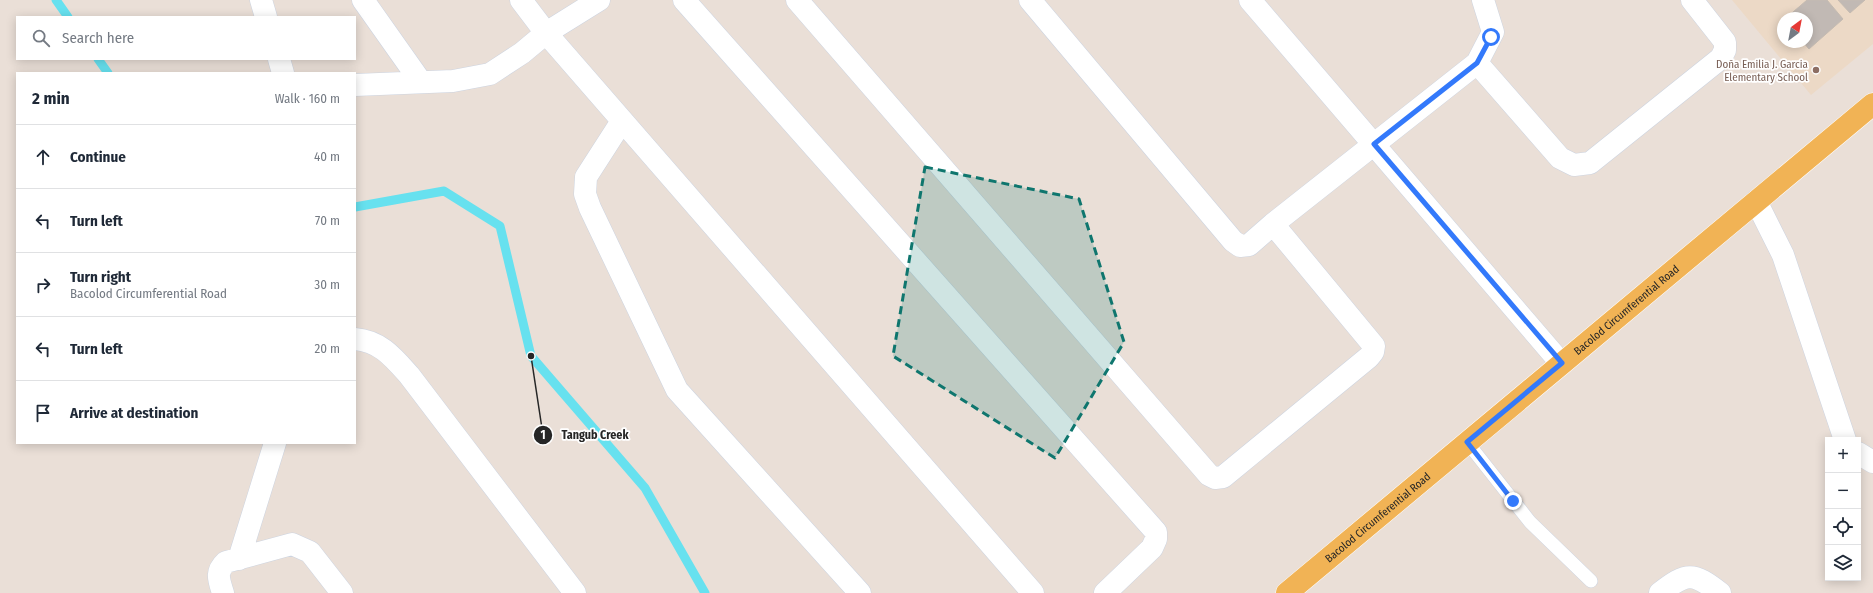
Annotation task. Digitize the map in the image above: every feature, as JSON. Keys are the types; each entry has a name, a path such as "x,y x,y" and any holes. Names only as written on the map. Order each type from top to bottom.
{"main road":[{"name":"Bacolod Circumferential Road","path":"1287,593 1873,104"}],"street":[{"path":"261,0 266,16"},
{"path":"363,0 421,82"},
{"path":"521,0 546,32 1033,593"},
{"path":"356,85 453,81 490,74 522,53 546,32 599,0"},
{"path":"684,0 1156,532 1156,539 1152,548 1105,593"},
{"path":"797,0 1204,469 1215,478 1223,477 1369,357 1373,352 1374,346 1272,224"},
{"path":"1030,0 1233,241 1240,246 1249,244 1272,224 1477,63 1493,32 1483,0"},
{"path":"1250,0 1562,363"},
{"path":"1477,63 1560,158 1574,165 1590,163 1721,58 1725,50 1725,42 1692,0"},
{"path":"279,60 283,72"},
{"path":"622,120 586,177 585,194 590,208 677,390 860,593"},
{"path":"1756,201 1783,255 1844,437"},
{"path":"356,339 365,340 388,351 410,375 575,593"},
{"path":"239,559 275,444"},
{"path":"1861,455 1873,462"},
{"path":"223,593 218,574 221,567 226,562 292,544 302,546 310,552 342,593"},
{"path":"1660,593 1683,577 1697,577 1720,593"}],"lane":[{"path":"1467,442 1530,522 1591,581"}],"highlighted area":[{"path":"925,167 1079,199 1124,342 1055,458 893,356"}],"shaded area":[{"name":"Doña Emilia J. Garcia Elementary School","path":"1732,0 1873,0 1873,44 1811,95"}],"building":[{"path":"1807,0 1827,0 1843,19 1813,45 1813,12 1793,12"},
{"path":"1838,0 1865,0 1850,13"}],"waterway":[{"path":"56,0 67,16"},
{"path":"99,60 107,72"},
{"path":"356,207 444,191 500,226 531,356 645,488 705,593"}],"place":[{"name":"Doña Emilia J. Garcia Elementary School","path":"1816,70"},
{"name":"Tangub Creek","path":"531,356"}],"route":[{"path":"1491,37 1477,63 1374,144 1562,363 1467,442 1513,501"}]}
